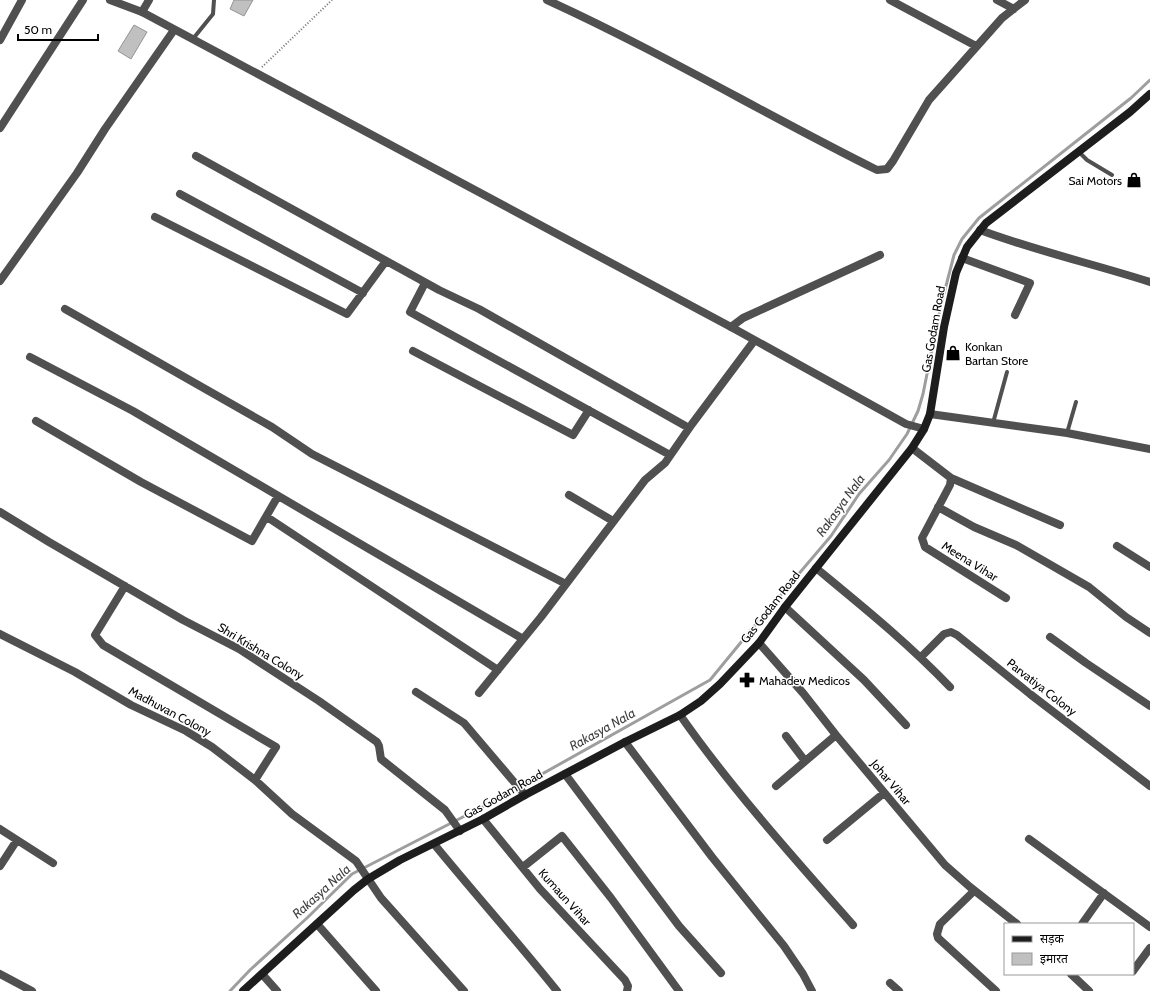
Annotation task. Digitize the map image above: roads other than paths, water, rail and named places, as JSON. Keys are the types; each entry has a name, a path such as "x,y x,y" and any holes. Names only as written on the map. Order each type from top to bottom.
{"main road":[{"name":"Gas Godam Road","path":"243,991 368,879 400,860 434,844 458,828 483,819 520,789 565,774 680,715 701,701 720,684 759,643 785,607 912,448 924,429 930,414 944,327 956,273 967,247 986,223 1149,97"}],"street":[{"path":"0,40 22,0"},
{"path":"0,128 83,0"},
{"path":"110,0 142,12 730,327 910,426 924,429"},
{"path":"142,12 149,0"},
{"path":"546,0 707,80 877,170 886,169 893,161 929,100 976,46 1002,18 1025,0"},
{"path":"890,0 976,46"},
{"path":"997,0 1014,9"},
{"path":"0,281 77,173 105,129 174,30"},
{"path":"196,156 425,283 479,309 689,428"},
{"path":"180,194 362,293"},
{"path":"155,217 347,314 386,261"},
{"path":"980,230 1015,243 1104,267 1150,282"},
{"path":"730,327 743,318 880,255"},
{"path":"962,258 1030,283 1016,315"},
{"path":"425,283 410,312 670,455"},
{"path":"66,309 272,427 312,454 444,523 566,584"},
{"path":"479,693 566,584 645,480 665,463 689,428 754,341"},
{"path":"413,351 573,435 589,410"},
{"path":"30,357 132,411 523,638"},
{"path":"930,414 1067,434 1150,449"},
{"path":"36,421 141,482 252,542 278,496"},
{"path":"912,448 951,478 1060,525"},
{"name":"Meena Vihar","path":"951,478 950,485 922,538 925,547 1006,598"},
{"path":"570,495 614,521"},
{"path":"938,507 974,527 1016,545 1082,583 1126,617 1150,633"},
{"name":"Shri Krishna Colony","path":"0,512 48,542 183,620 239,649 319,701 377,742 381,759 445,810 458,828"},
{"path":"267,517 498,670"},
{"path":"1117,546 1150,566"},
{"path":"816,568 888,627 921,657 950,687"},
{"path":"124,586 95,635 103,645 276,747 255,780"},
{"path":"785,607 864,680 906,725"},
{"name":"Parvatiya Colony","path":"921,657 944,634 951,632 957,635 1030,694 1150,786"},
{"name":"Madhuvan Colony","path":"0,634 75,672 131,704 186,731 212,747 255,780 292,814 357,863 381,898 464,991"},
{"path":"1050,637 1150,706"},
{"name":"Johar Vihar","path":"759,643 803,693 836,735 945,865 974,891 1016,923"},
{"path":"416,692 464,723 520,789"},
{"path":"680,715 750,807 853,925"},
{"path":"776,786 836,735"},
{"path":"786,736 805,761"},
{"path":"625,742 712,857 784,946 804,974 812,991"},
{"path":"565,774 679,926 720,973"},
{"path":"826,840 884,793"},
{"name":"Kumaun Vihar","path":"483,819 540,889 625,980 628,986 628,991"},
{"path":"0,829 53,863"},
{"path":"523,868 562,836 611,898 679,991"},
{"path":"1029,839 1150,927"},
{"path":"0,866 17,840"},
{"path":"434,844 475,895 533,961 557,991"},
{"path":"974,891 940,924 937,934 938,938 996,991"},
{"path":"1083,923 1104,893"},
{"path":"317,924 376,991"},
{"path":"1134,970 1150,948"},
{"path":"0,974 32,991"},
{"path":"262,974 277,991"},
{"path":"1072,975 1089,991"},
{"path":"890,983 899,991"}],"lane":[{"path":"192,40 213,14 214,0"},
{"path":"1079,152 1087,160 1112,175"},
{"path":"993,423 1007,372"},
{"path":"1067,434 1076,402"}],"waterway":[{"name":"Rakasya Nala","path":"230,991 250,970 352,874 492,802 710,680 831,536 859,494 889,460 907,434 918,411 923,394 940,309 954,255 962,239 979,218 1131,98 1150,80"}],"place":[{"name":"Sai Motors","path":"1134,180"},
{"name":"Konkan Bartan Store","path":"953,353"},
{"name":"Mahadev Medicos","path":"747,680"}]}
